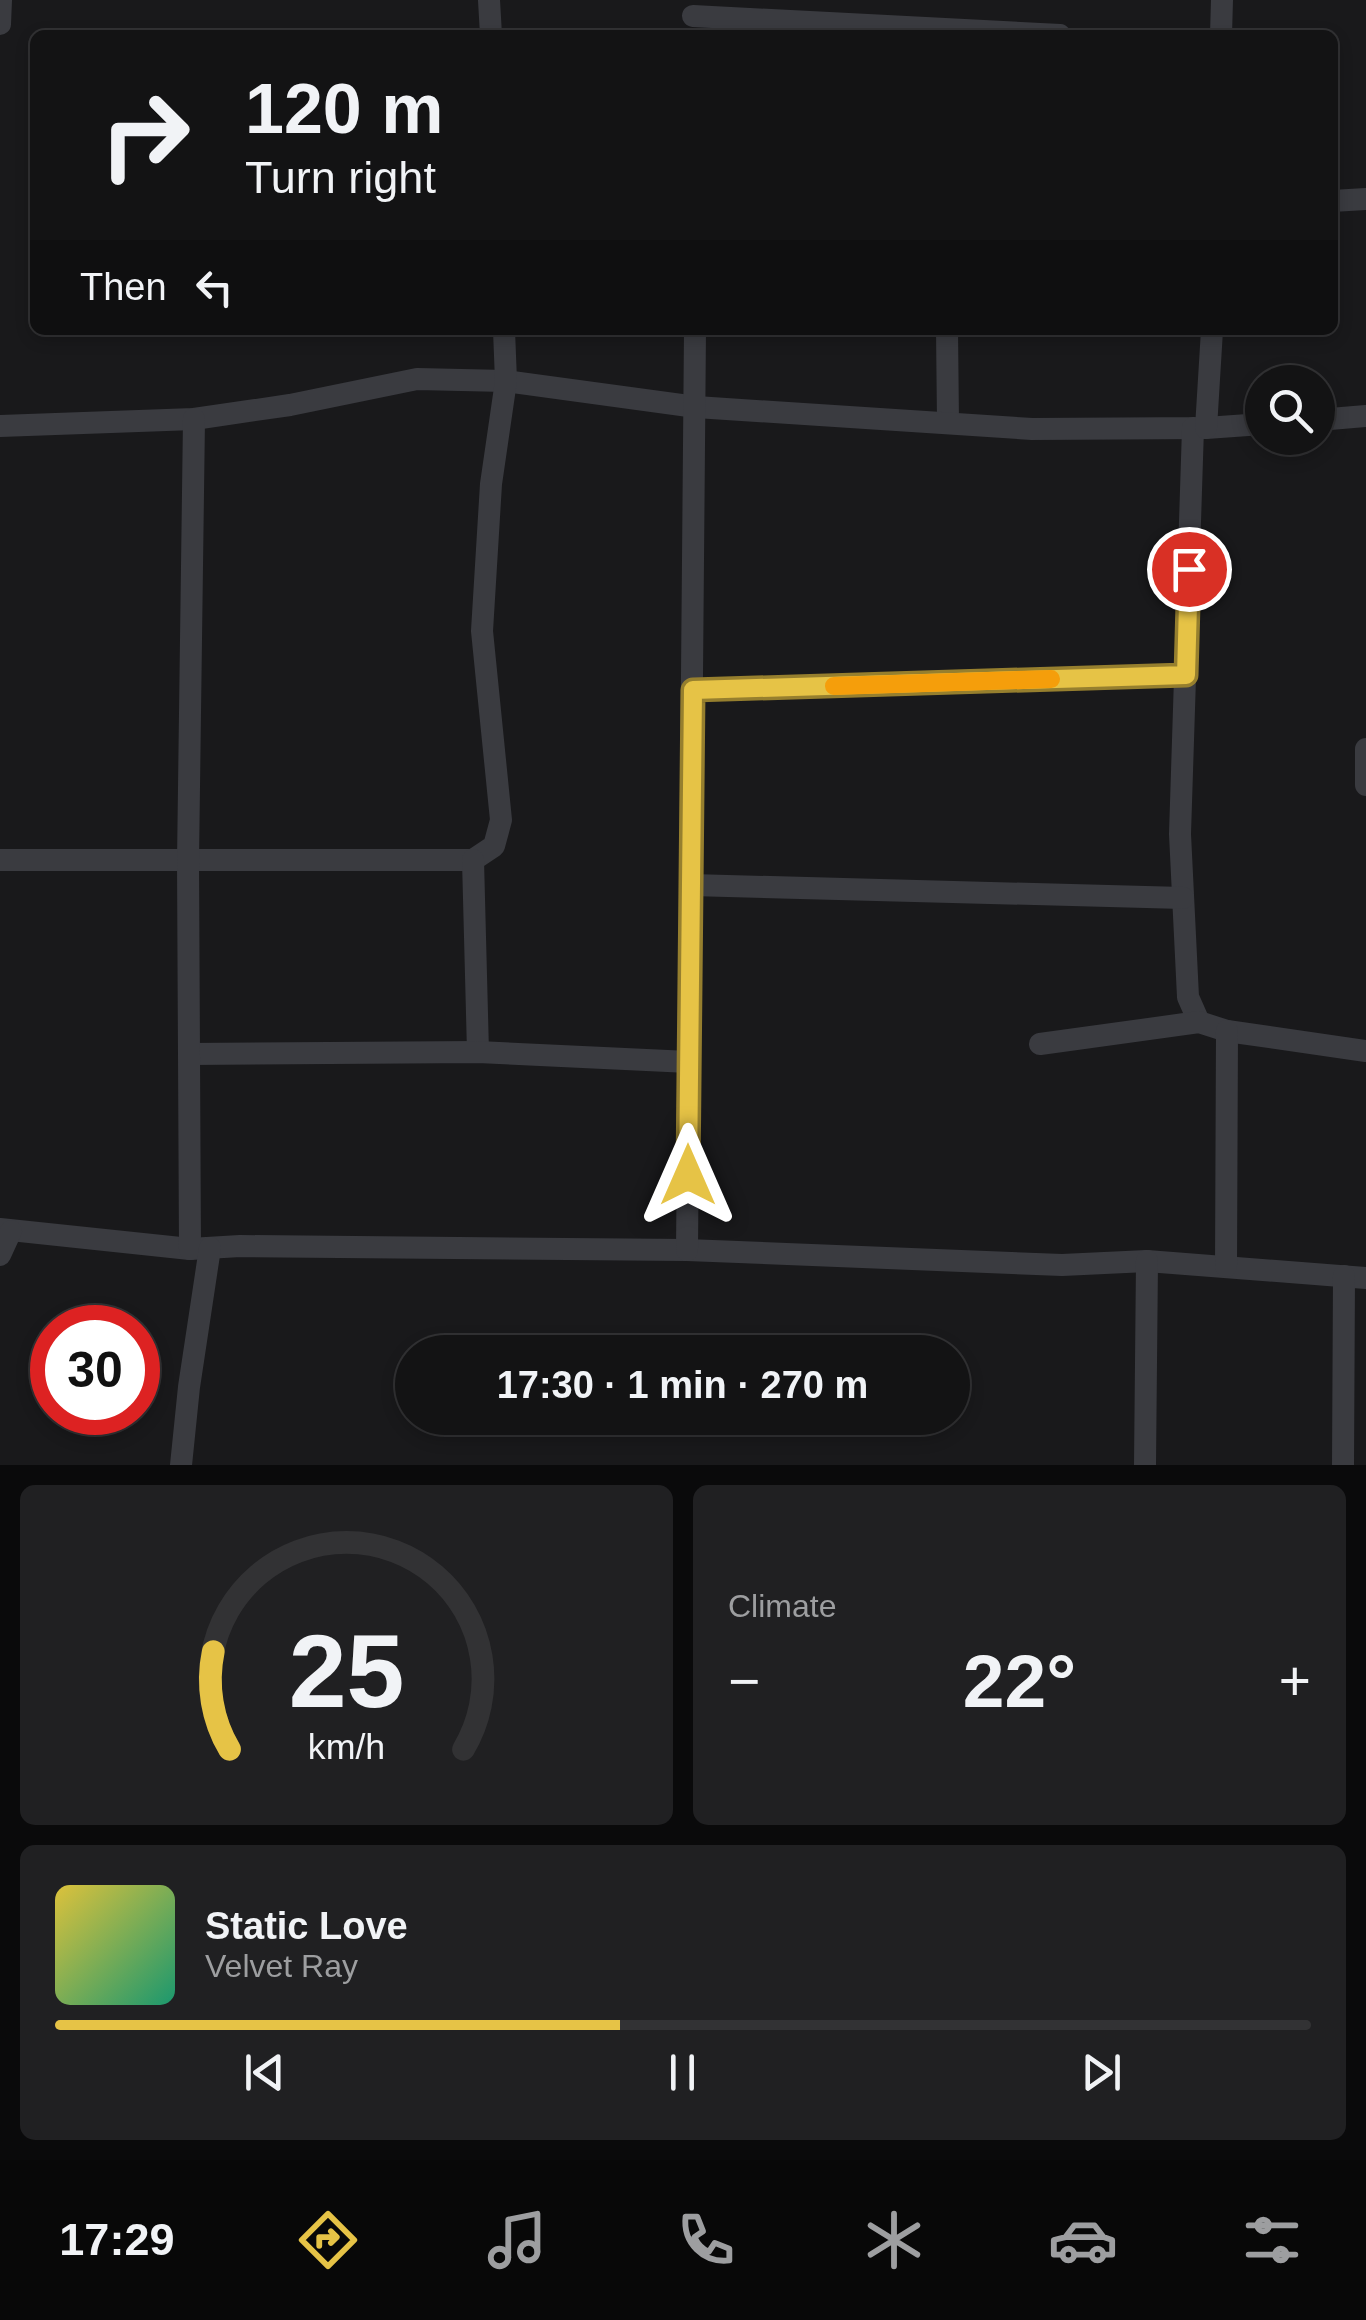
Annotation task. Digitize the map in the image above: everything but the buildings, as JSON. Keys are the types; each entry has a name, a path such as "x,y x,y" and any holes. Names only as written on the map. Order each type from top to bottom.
{"street":[{"path":"0,24 1,0"},
{"path":"489,0 491,30"},
{"path":"1221,30 1222,0"},
{"path":"693,17 928,30"},
{"path":"1338,201 1366,199"},
{"path":"0,860 473,860 494,846 501,820 482,631 491,484 506,382 504,335"},
{"path":"687,1250 696,335"},
{"path":"947,335 948,422"},
{"path":"1199,1022 1188,997 1180,834 1200,428 1211,335"},
{"path":"1,419 194,420 418,379 506,382 696,407 1032,429 1245,425"},
{"path":"1335,419 1366,416"},
{"path":"182,1465 200,1249 189,1054 194,420"},
{"path":"693,690 1186,675"},
{"path":"1366,749 1366,785"},
{"path":"473,860 478,1052"},
{"path":"691,885 1184,898"},
{"path":"1040,1044 1199,1022 1228,1031 1366,1052"},
{"path":"1226,1266 1228,1031"},
{"path":"189,1054 478,1052 689,1062"},
{"path":"0,1255 6,1230 200,1249 687,1250 1062,1266 1147,1261 1355,1277 1343,1465"},
{"path":"1146,1465 1147,1261"}],"slow traffic":[{"path":"834,686 1051,679"}],"route":[{"path":"688,1175 693,690 1186,675 1189,569"}]}
